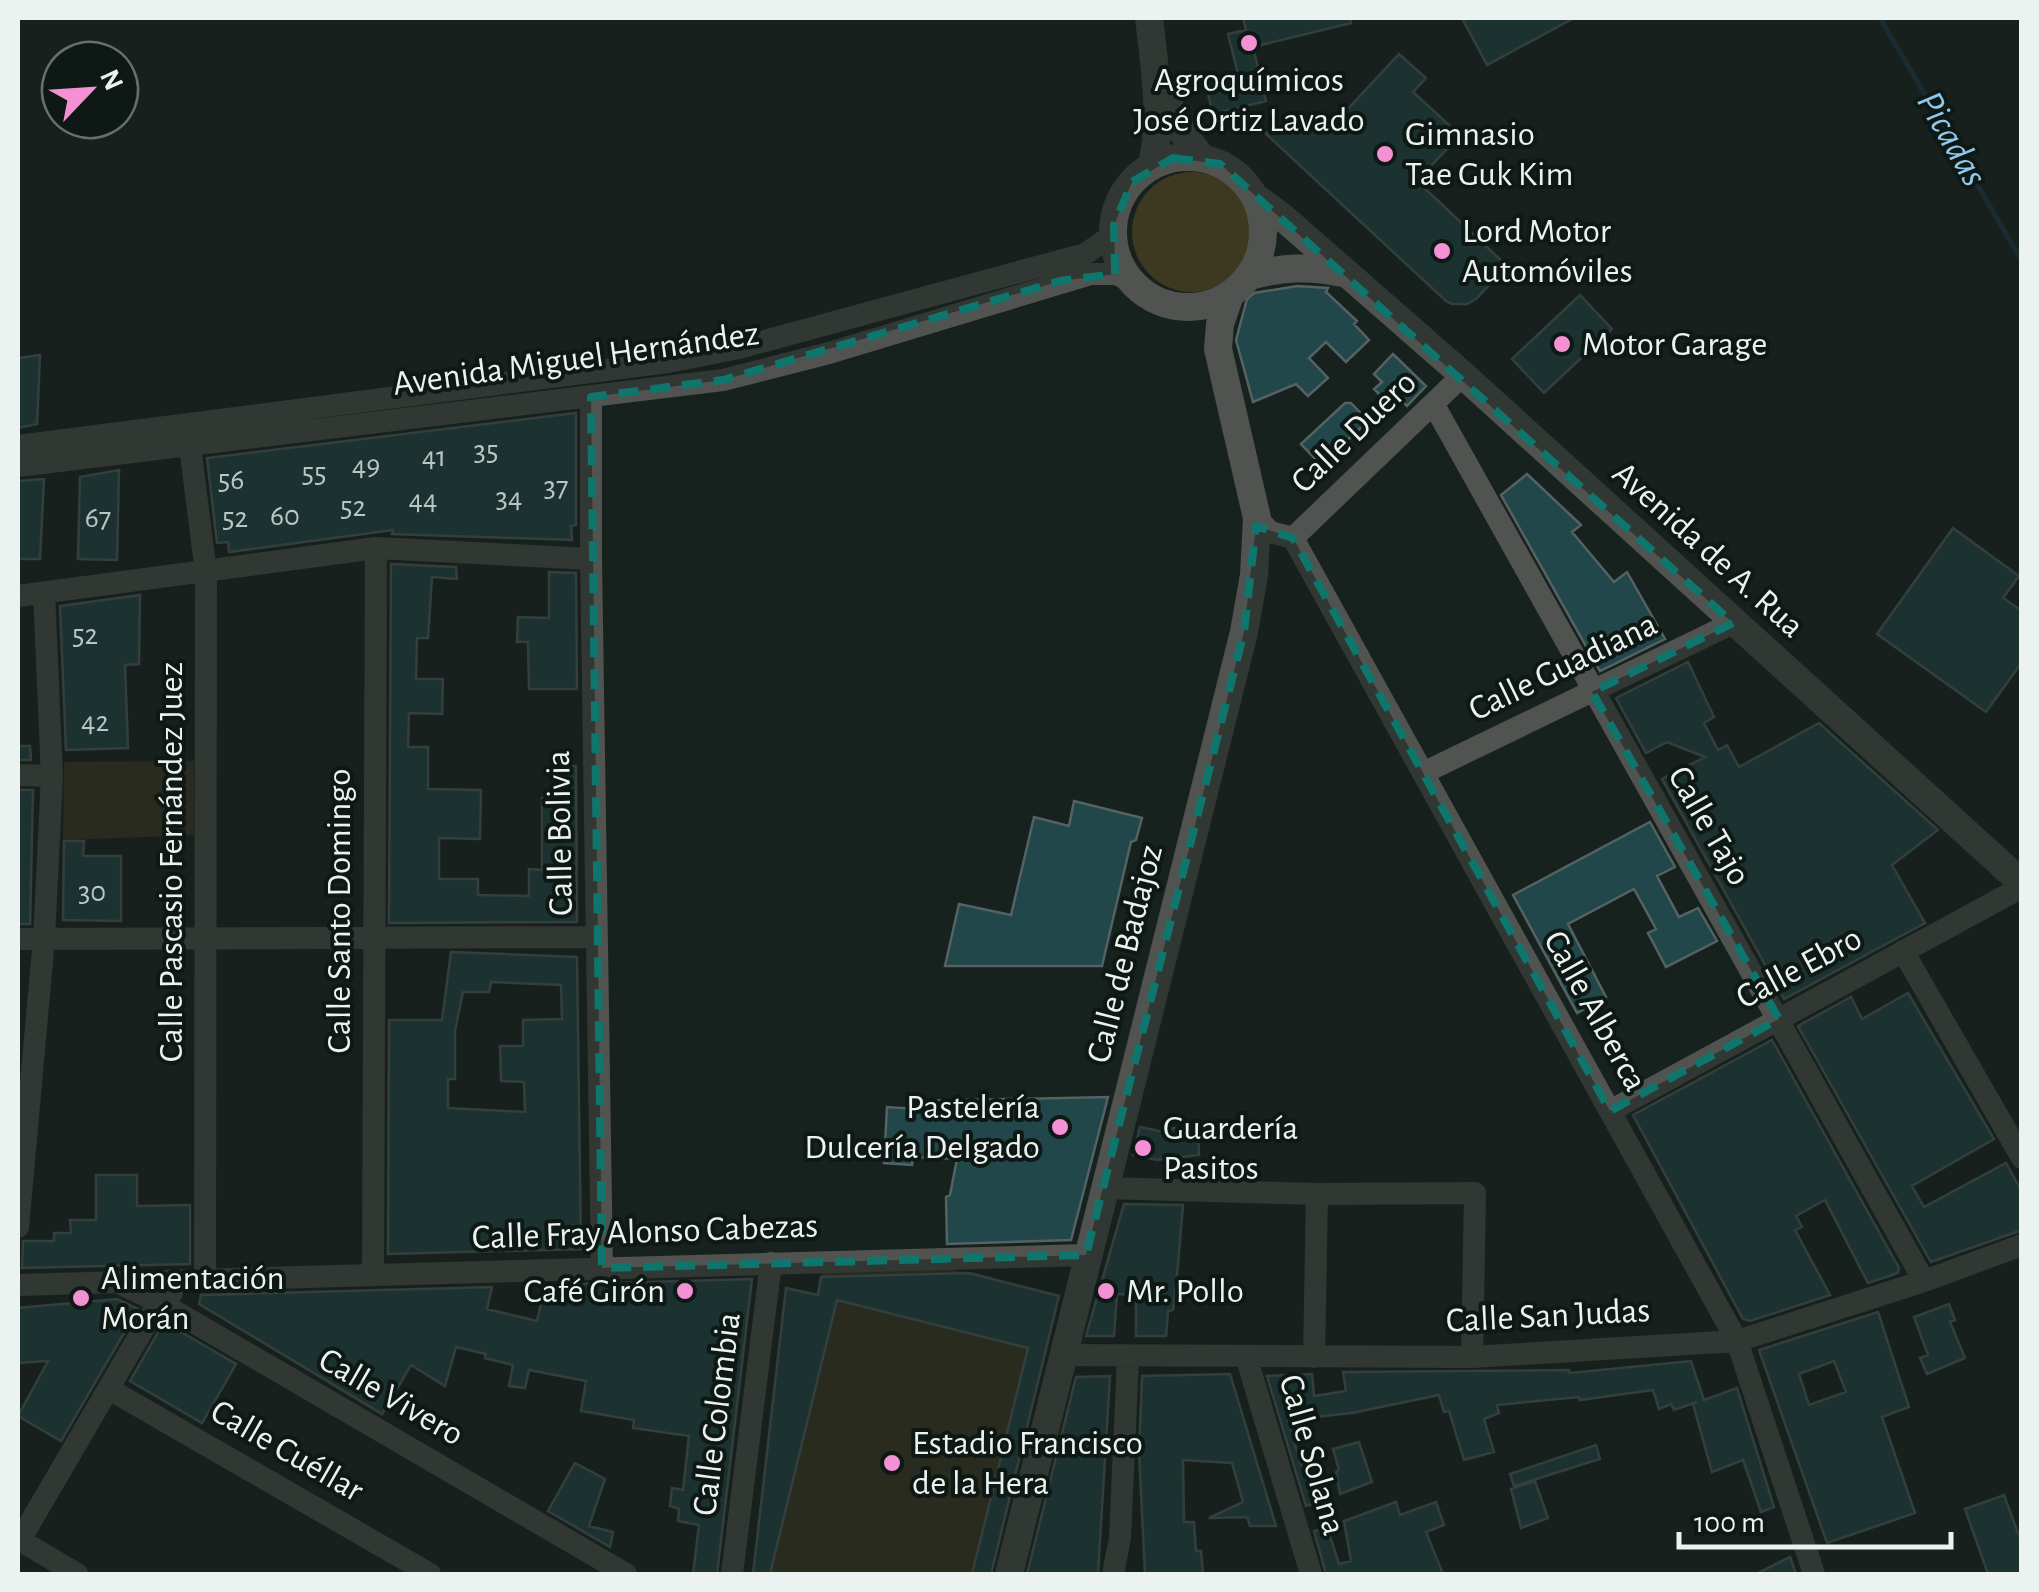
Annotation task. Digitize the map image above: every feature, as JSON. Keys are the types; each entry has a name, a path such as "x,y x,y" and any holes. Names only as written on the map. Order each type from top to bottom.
{"street":[{"path":"1149,18 1156,79 1156,140 1151,167"},
{"path":"1156,79 1178,126 1200,156"},
{"path":"1240,286 1262,251 1264,224 1242,178 1200,156 1173,158 1151,167 1132,182 1120,202 1114,254 1133,282 1159,302 1185,308 1210,304 1276,269 1310,266 1344,273"},
{"name":"Avenida de A. Rua","path":"1254,197 1280,215 1462,376 2022,885"},
{"name":"Avenida Miguel Hernández","path":"18,446 668,362 740,348 1085,254 1114,234"},
{"name":"Avenida Miguel Hernández","path":"18,466 723,380 829,353 1090,274 1116,274 1133,282"},
{"name":"Calle de Badajoz","path":"1009,1574 1244,632 1254,575 1256,518 1218,348 1220,324 1240,286"},
{"name":"Calle de Badajoz","path":"1185,308 1218,348"},
{"name":"Calle Duero","path":"1293,538 1462,376"},
{"name":"Calle Bolivia","path":"592,397 602,1268"},
{"name":"Calle Tajo","path":"1434,405 1924,1281"},
{"name":"Calle Pascasio Fernández Juez","path":"190,446 206,572 206,938 196,1283"},
{"path":"1256,518 1270,532 1293,538"},
{"name":"Calle Alberca","path":"1293,538 1738,1341 1814,1574"},
{"path":"18,596 376,548 591,558"},
{"name":"Calle Santo Domingo","path":"373,1273 376,548"},
{"path":"18,1227 44,939 52,776 44,594"},
{"name":"Calle Guadiana","path":"1423,773 1732,623"},
{"path":"18,775 52,776"},
{"name":"Calle Ebro","path":"1610,1110 2022,885"},
{"path":"18,939 596,938"},
{"path":"1904,951 2022,1158"},
{"path":"1104,1188 1317,1194 1475,1193 1472,1357"},
{"path":"1314,1356 1317,1194"},
{"name":"Calle San Judas","path":"1062,1355 1472,1357 1738,1341 2022,1245"},
{"name":"Calle Fray Alonso Cabezas","path":"18,1285 1086,1256"},
{"name":"Calle Colombia","path":"732,1574 771,1263"},
{"name":"Calle Vivero","path":"118,1282 159,1302 626,1574"},
{"path":"192,1322 185,1304 196,1283"},
{"name":"Calle Fray Alonso Cabezas","path":"159,1302 196,1283"},
{"path":"77,1574 19,1540 159,1302"},
{"name":"Calle Solana","path":"1246,1356 1311,1574"},
{"path":"1114,1574 1120,1538 1128,1358"},
{"name":"Calle Cuéllar","path":"109,1389 430,1574"},
{"path":"1120,1538 1127,1574"}],"highlighted area":[{"path":"1173,158 1220,164 1733,623 1592,692 1779,1019 1610,1111 1293,538 1256,526 1244,632 1086,1255 602,1268 591,397 723,380 1060,281 1115,274 1114,225 1132,182"}],"shaded area":[{"path":"1192,172 1215,176 1235,189 1248,209 1252,232 1248,255 1235,275 1215,288 1192,292 1169,288 1149,275 1136,255 1132,232 1136,209 1149,189 1169,176"},
{"path":"194,761 194,835 63,840 64,762"},
{"name":"Estadio Francisco de la Hera","path":"946,1268 1059,1296 991,1574 753,1574 786,1288 818,1295 822,1271"}],"building":[{"path":"1243,18 1350,18 1351,23 1253,47 1266,101 1213,114 1206,86 1239,78 1228,34 1246,30"},
{"path":"1462,18 1574,18 1487,65"},
{"path":"1399,54 1426,78 1413,92 1460,135 1417,181 1507,266 1467,304 1446,301 1265,133 1342,115"},
{"path":"1297,286 1328,288 1326,292 1357,321 1354,324 1369,340 1346,362 1326,342 1309,358 1328,378 1308,396 1296,384 1253,402 1236,340 1247,299 1254,293"},
{"name":"Motor Garage","path":"1580,295 1612,329 1544,393 1512,359"},
{"path":"1393,354 1426,386 1407,406 1400,399 1392,407 1374,389 1382,382 1374,374"},
{"path":"40,355 37,424 18,428 18,358"},
{"path":"1345,403 1351,403 1368,421 1321,465 1301,444"},
{"path":"576,413 576,525 571,526 572,540 392,534 393,530 229,552 228,542 217,543 207,458"},
{"path":"119,470 117,560 78,559 80,477"},
{"path":"1527,474 1581,525 1572,532 1614,582 1627,572 1665,639 1600,671 1501,495"},
{"path":"44,479 40,559 18,559 18,481"},
{"path":"1953,528 2019,576 2003,598 2022,611 2022,662 1986,712 1877,634"},
{"path":"391,564 456,567 457,579 432,577 428,638 417,638 416,679 443,679 442,714 409,713 408,747 428,747 428,789 481,790 480,839 439,838 439,879 478,879 478,895 529,896 529,869 542,870 542,798 560,798 559,766 576,766 577,922 389,923"},
{"path":"549,572 576,573 577,689 529,689 528,642 517,642 518,617 549,618"},
{"path":"140,595 139,664 125,665 128,748 66,750 60,606"},
{"path":"1688,662 1714,717 1704,723 1718,750 1727,745 1739,767 1819,723 1938,830 1892,865 1925,923 1784,999 1662,779 1705,757 1667,742 1646,753 1616,698"},
{"path":"18,746 30,746 31,760 18,760"},
{"path":"18,790 33,790 30,924 18,924"},
{"path":"1074,801 1142,818 1136,840 1131,842 1102,966 945,966 959,904 1011,915 1034,817 1069,826"},
{"path":"1650,822 1675,867 1657,876 1679,917 1698,908 1717,941 1666,967 1648,933 1656,929 1634,889 1568,924 1606,997 1577,1013 1513,895"},
{"path":"64,841 84,841 83,856 121,856 121,921 63,920"},
{"path":"451,952 577,957 581,1249 388,1254 389,1020 442,1020","holes":["491,982 561,985 562,1019 523,1020 523,1046 500,1046 501,1081 524,1082 525,1112 448,1108 448,1079 455,1079 455,1031 463,992 489,992"]},
{"path":"1908,993 1994,1139 1912,1186 1924,1207 2006,1163 2022,1192 2022,1230 1931,1262 1798,1026 1851,997 1862,1019"},
{"path":"1772,1040 1899,1268 1898,1273 1868,1283 1825,1200 1796,1216 1802,1227 1795,1230 1830,1295 1750,1321 1743,1319 1633,1115"},
{"path":"1108,1097 1071,1240 947,1244 946,1197 950,1195 957,1159 913,1157 912,1165 884,1163 887,1107 916,1109 916,1101"},
{"path":"1140,1127 1168,1133 1167,1128 1198,1129 1199,1155 1157,1160 1133,1155"},
{"path":"96,1175 137,1175 137,1206 190,1205 190,1264 22,1268 23,1241 54,1241 54,1233 71,1233 70,1220 96,1220"},
{"path":"1124,1204 1183,1205 1173,1310 1168,1311 1166,1336 1136,1336 1136,1295 1117,1294 1114,1336 1086,1336"},
{"path":"969,1273 1059,1296 991,1574 972,1574 1028,1348 837,1300 770,1574 753,1574 786,1288 818,1295 821,1277"},
{"path":"752,1279 717,1574 693,1574 699,1525 678,1521 679,1509 670,1506 672,1488 683,1490 689,1436 633,1428 634,1420 581,1411 586,1381 529,1370 525,1388 509,1386 513,1365 456,1347 445,1386 411,1365 382,1414 199,1304 201,1295 492,1287 487,1309 537,1321 545,1285"},
{"path":"117,1299 138,1309 61,1441 18,1416 48,1361 18,1363 18,1308"},
{"path":"1949,1304 1955,1320 1950,1322 1965,1358 1927,1374 1920,1358 1928,1355 1914,1317"},
{"path":"1878,1312 1909,1407 1882,1417 1915,1513 1827,1543 1759,1350","holes":["1834,1361 1846,1392 1809,1405 1799,1374"]},
{"path":"164,1322 236,1364 202,1423 130,1381"},
{"path":"1691,1361 1704,1400 1737,1388 1774,1507 1761,1512 1743,1460 1712,1472 1693,1404 1697,1402 1674,1410 1671,1404 1659,1409 1653,1390 1497,1405 1499,1413 1484,1419 1494,1452 1464,1460 1449,1411 1444,1412 1439,1395 1352,1413 1288,1420 1301,1465 1305,1463 1318,1502 1306,1506 1267,1376 1312,1374 1314,1396 1346,1391 1343,1372 1570,1373"},
{"path":"1230,1374 1276,1526 1250,1526 1247,1517 1209,1518 1243,1502 1232,1463 1183,1460 1184,1522 1194,1522 1203,1574 1145,1574 1139,1453 1142,1376"},
{"path":"1110,1376 1098,1574 1027,1574 1076,1377"},
{"path":"1359,1442 1372,1482 1340,1494 1333,1449"},
{"path":"1596,1445 1600,1459 1514,1486 1510,1474"},
{"path":"575,1463 605,1479 589,1526 613,1532 610,1547 548,1511"},
{"path":"1535,1481 1548,1518 1521,1528 1511,1489"},
{"path":"2004,1495 2022,1544 2022,1574 1988,1574 1965,1509"},
{"path":"1396,1502 1400,1515 1436,1502 1444,1525 1426,1532 1443,1574 1326,1574 1314,1531 1327,1527 1339,1564 1351,1561 1344,1521"},
{"path":"1790,1557 1796,1574 1756,1574"}],"waterway":[{"name":"Picadas","path":"1880,18 2022,261"}],"place":[{"name":"Agroquímicos José Ortiz Lavado","path":"1249,43"},
{"name":"Gimnasio Tae Guk Kim","path":"1385,154"},
{"name":"Lord Motor Automóviles","path":"1442,251"},
{"name":"Motor Garage","path":"1562,344"},
{"name":"Pastelería Dulcería Delgado","path":"1060,1127"},
{"name":"Guardería Pasitos","path":"1143,1148"},
{"name":"Café Girón","path":"685,1291"},
{"name":"Mr. Pollo","path":"1106,1291"},
{"name":"Alimentación Morán","path":"81,1298"},
{"name":"Estadio Francisco de la Hera","path":"892,1463"}]}
